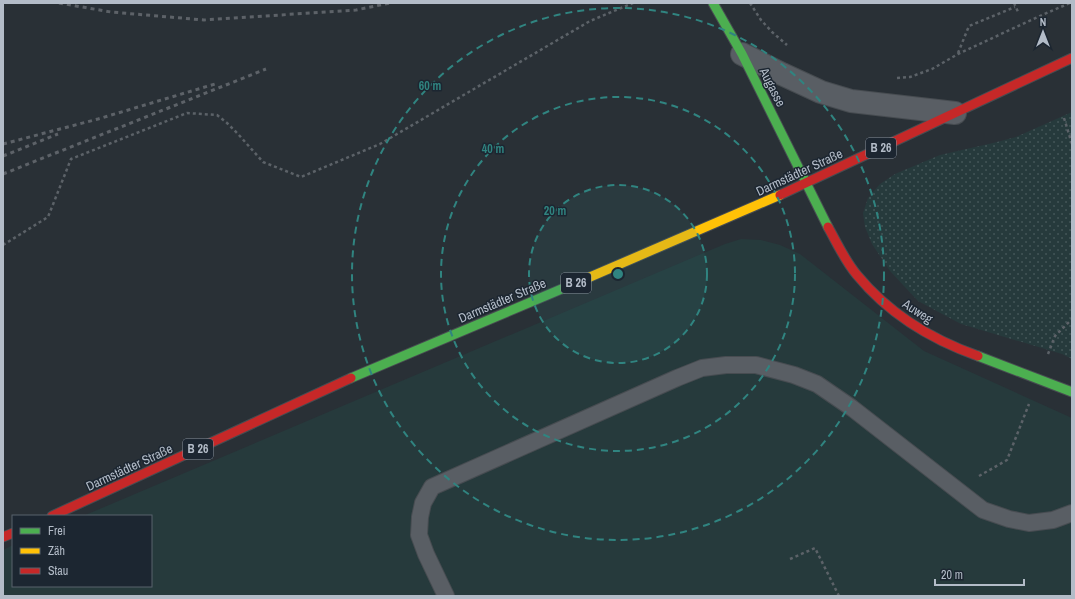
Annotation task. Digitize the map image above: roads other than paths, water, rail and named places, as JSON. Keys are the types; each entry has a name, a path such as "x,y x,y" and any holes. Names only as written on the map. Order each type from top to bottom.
{"main road":[{"name":"Augasse","path":"713,3 742,54 806,184"},
{"name":"Darmstädter Straße","path":"54,515 345,381 806,184 1072,58"},
{"name":"Auweg","path":"806,184 838,246 856,274 879,299 903,319 932,336 957,348 1072,392"}],"street":[{"path":"742,54 822,92 851,101 955,113"}],"lane":[{"path":"446,596 426,554 419,535 423,503 432,487 702,368 726,365 756,365 794,374 817,384 852,408 983,510 1009,519 1029,523 1053,520 1072,513"}],"railway":[{"path":"59,3 111,12 204,20 356,10 390,3"},
{"path":"3,174 266,69"},
{"path":"3,144 98,119 215,84"},
{"path":"3,156 58,134"}]}
